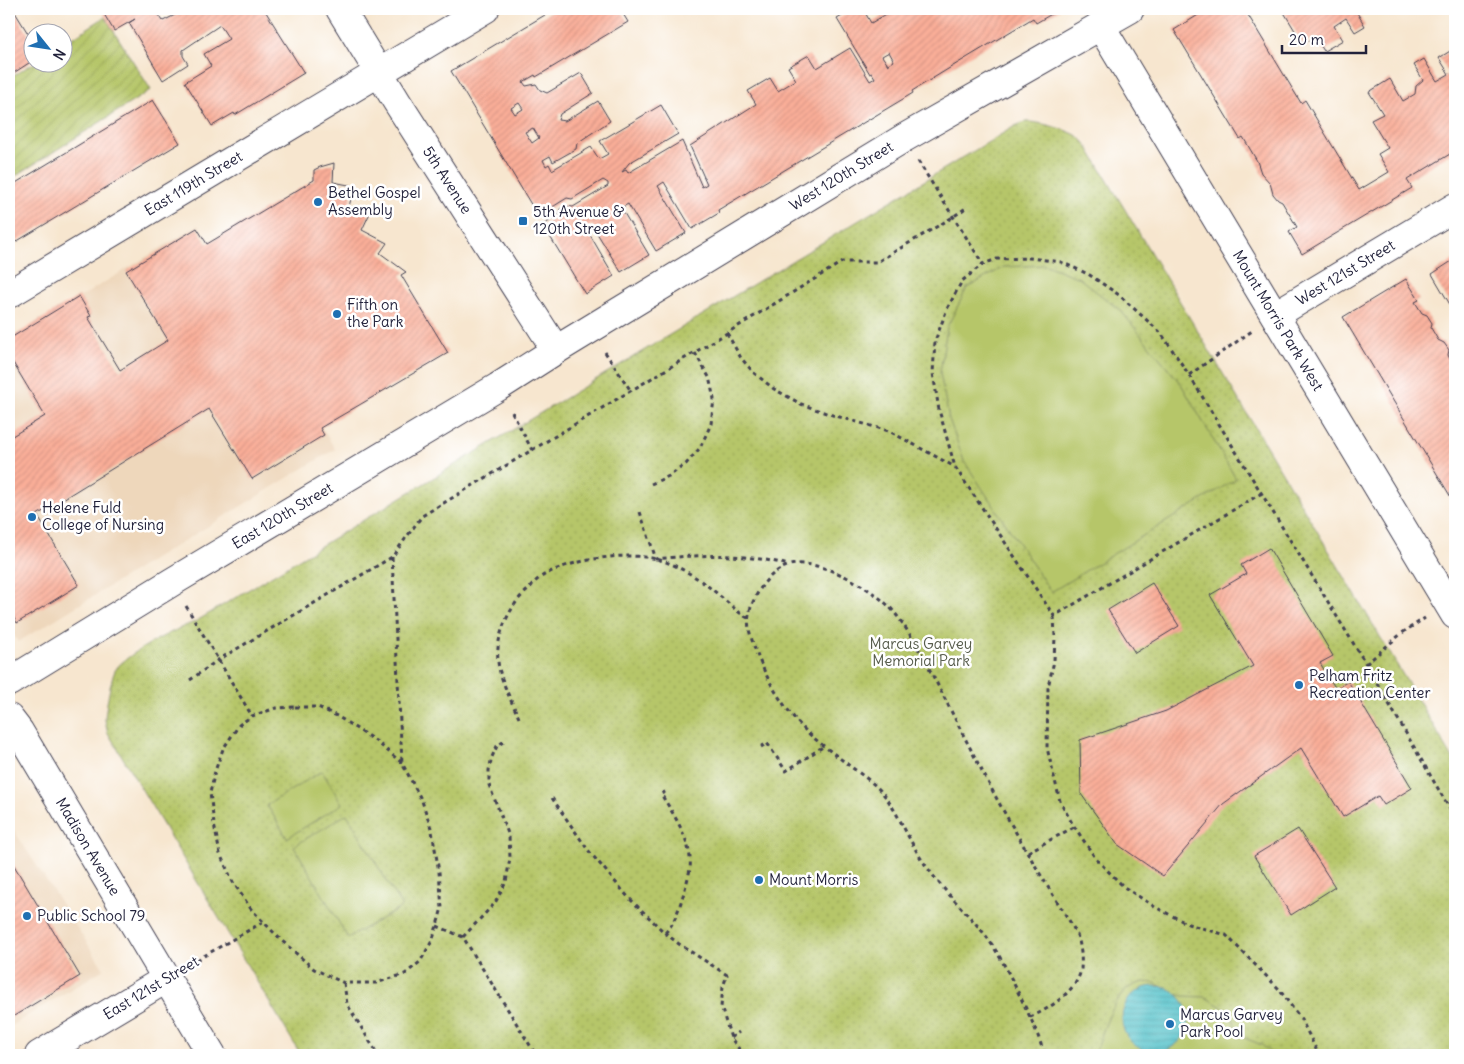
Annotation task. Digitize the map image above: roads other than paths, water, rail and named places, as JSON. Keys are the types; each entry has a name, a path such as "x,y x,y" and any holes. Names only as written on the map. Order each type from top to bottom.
{"street":[{"name":"5th Avenue","path":"340,9 556,350"},
{"name":"East 119th Street","path":"9,294 485,9"},
{"name":"West 120th Street","path":"556,350 904,138 1130,9"},
{"name":"Mount Morris Park West","path":"1100,25 1453,605"},
{"name":"West 121st Street","path":"1275,315 1455,207"},
{"name":"East 120th Street","path":"9,682 498,387 556,350"},
{"name":"Madison Avenue","path":"9,718 24,739 212,1055"},
{"name":"East 121st Street","path":"39,1055 166,979"}],"water":[{"path":"1148,986 1162,986 1174,991 1183,1000 1188,1012 1186,1032 1179,1043 1162,1052 1148,1052 1136,1047 1127,1038 1122,1026 1122,1012 1127,1000 1136,991"}],"place":[{"name":"Bethel Gospel Assembly","path":"318,202"},
{"name":"5th Avenue & 120th Street","path":"523,221"},
{"name":"Fifth on the Park","path":"337,314"},
{"name":"Helene Fuld College of Nursing","path":"32,517"},
{"name":"Pelham Fritz Recreation Center","path":"1299,685"},
{"name":"Mount Morris","path":"759,880"},
{"name":"Public School 79","path":"27,916"},
{"name":"Marcus Garvey Park Pool","path":"1170,1024"}],"park label":[{"name":"Marcus Garvey Memorial Park","path":"921,652"}]}
